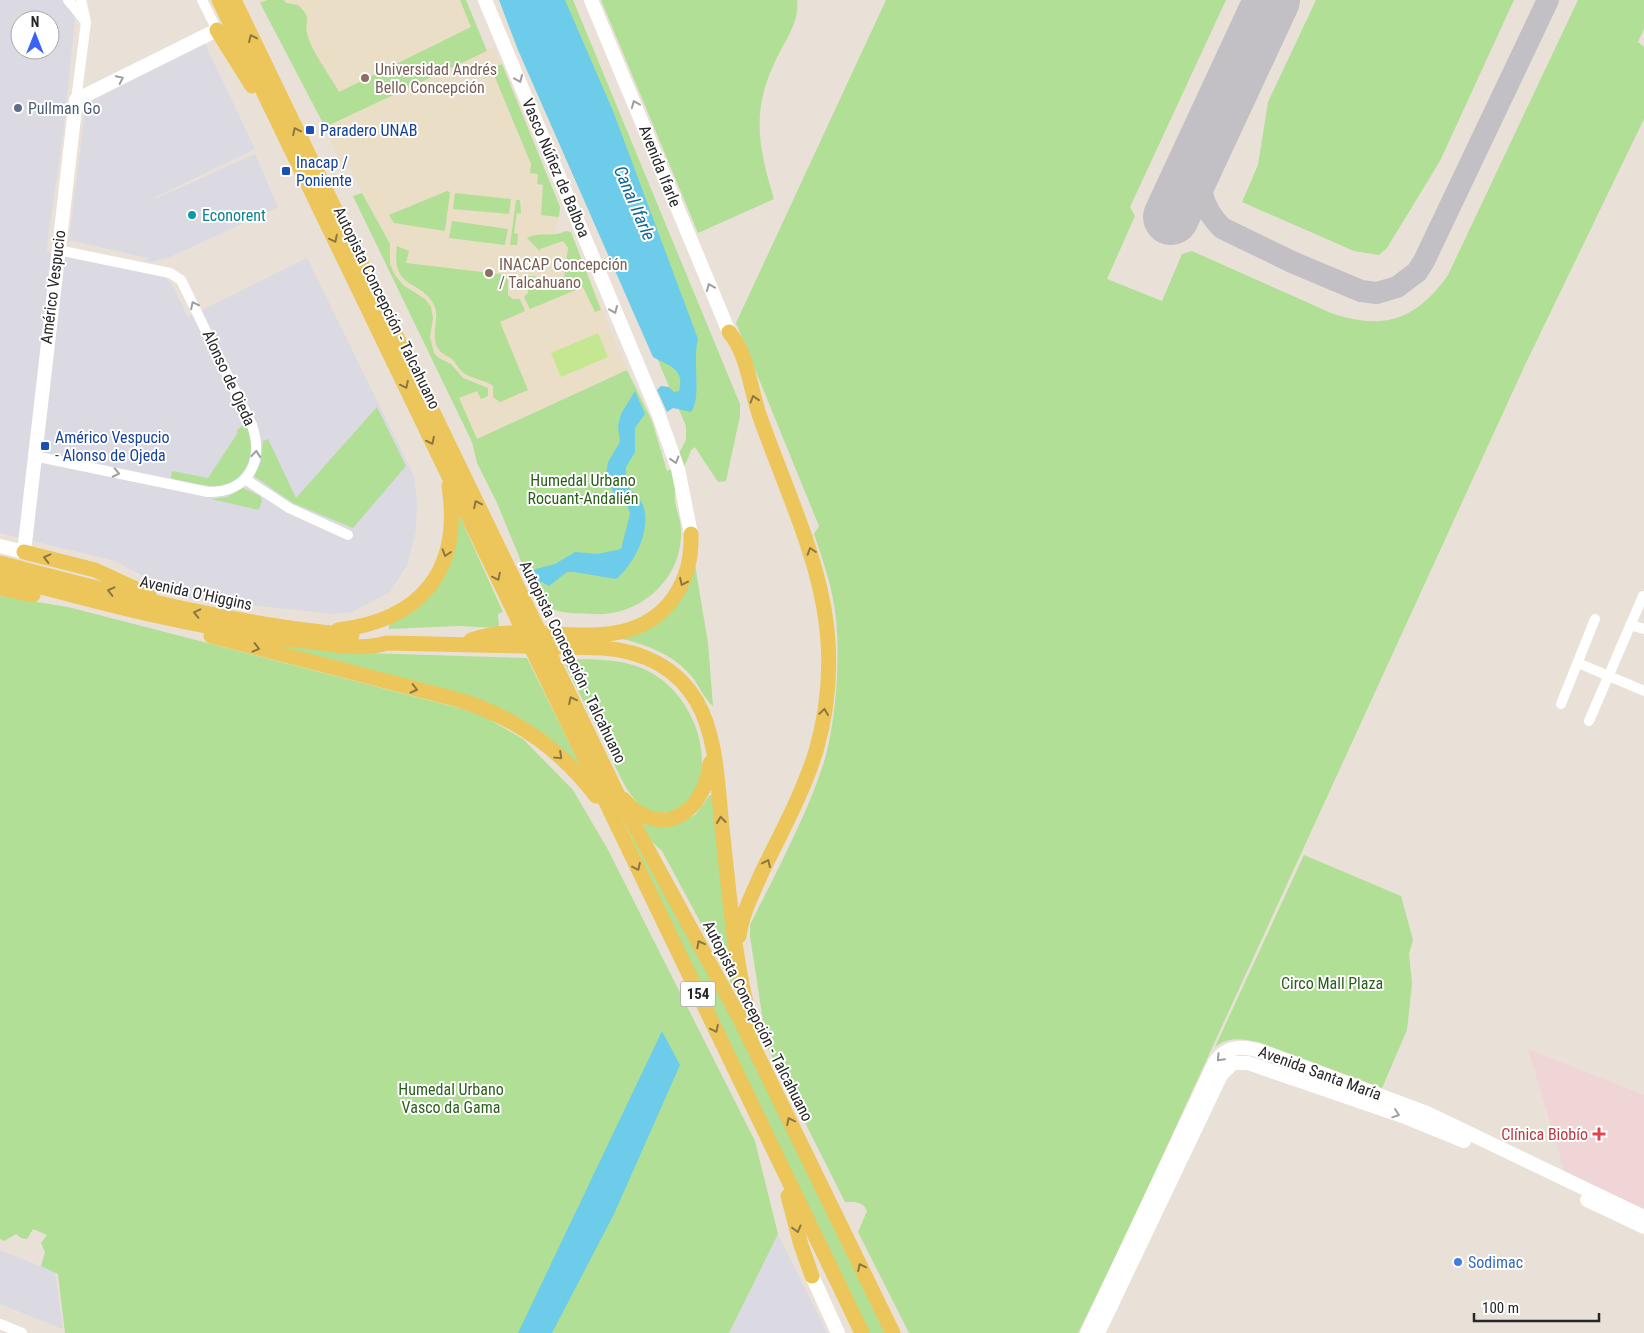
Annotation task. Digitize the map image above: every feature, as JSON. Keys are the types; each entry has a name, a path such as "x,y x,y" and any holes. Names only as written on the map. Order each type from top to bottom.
{"main road":[{"name":"Autopista Concepción - Talcahuano","path":"219,0 862,1333"},
{"name":"Autopista Concepción - Talcahuano","path":"234,0 616,791 696,937 763,1066 882,1311 895,1333"},
{"path":"217,30 243,73 275,116"},
{"path":"729,332 742,356 758,412 814,559 825,612 828,649 826,701 815,752 801,790 746,907 736,955"},
{"path":"318,632 370,625 388,619 414,602 429,586 443,561 450,533 451,498 446,470"},
{"path":"570,641 620,632 640,626 659,614 675,596 684,580 689,562 691,534"},
{"path":"24,552 102,572 175,608"},
{"name":"Avenida O'Higgins","path":"0,563 175,608 253,624 367,637 387,643"},
{"name":"Avenida O'Higgins","path":"0,576 160,618 322,643 365,646 387,643 461,645 508,640 570,641 633,652 666,668 680,680 695,699 706,722 710,742"},
{"path":"0,588 46,596 88,599"},
{"path":"160,618 198,633 459,700 491,711 519,726 553,750 593,792 616,823"},
{"path":"710,742 719,800 736,955 747,1007 763,1066"},
{"path":"616,791 632,807 650,817 668,818 686,813 698,800 705,785 710,766 710,742"},
{"path":"780,1165 801,1245 812,1276"},
{"path":"807,1219 831,1288 852,1333"}],"street":[{"path":"68,0 86,22"},
{"name":"Américo Vespucio","path":"24,552 86,22 82,0"},
{"path":"76,100 217,30 202,0"},
{"name":"Vasco Núñez de Balboa","path":"484,0 658,413 678,469 691,534"},
{"name":"Avenida Ifarle","path":"592,0 729,332"},
{"name":"Alonso de Ojeda","path":"58,250 170,273 181,280 255,433 256,457 252,469 245,479"},
{"path":"34,456 208,492 229,489 245,479 289,508 348,535"},
{"path":"0,546 24,552"},
{"path":"1589,721 1643,596"},
{"path":"1562,704 1595,619"},
{"path":"1630,625 1644,629"},
{"path":"1578,663 1644,691"},
{"name":"Avenida Santa María","path":"1087,1333 1215,1062 1222,1054 1236,1048 1248,1047 1264,1052 1409,1106 1644,1217"},
{"name":"Avenida Santa María","path":"1098,1333 1222,1072 1228,1065 1236,1061 1248,1063 1443,1132 1644,1227"},
{"path":"812,1276 838,1333"},
{"path":"0,1324 16,1332"}],"shaded area":[{"path":"0,0 67,0 76,11 63,134 46,252 160,272 171,283 188,317 307,258 414,476 417,502 416,531 407,565 390,592 352,612 334,614 182,598 115,561 0,533"},
{"name":"INACAP Concepción / Talcahuano","path":"259,0 466,0 486,50 495,47 560,207 555,236 571,232 627,370 472,442 353,196 362,192 349,167 343,169 314,104"},
{"path":"204,42 255,149 155,199 255,154 278,207 168,258 148,262 148,258 69,240 85,112 92,101"},
{"name":"Clínica Biobío","path":"1528,1049 1644,1095 1644,1210 1565,1173"},
{"path":"778,1234 827,1333 729,1333"},
{"path":"0,1250 55,1272 63,1329 0,1304"}],"green space":[{"path":"267,0 284,0 286,3 298,5 303,10 307,16 306,28 312,47 339,92 471,27 460,0 466,0 487,51 325,127 260,3"},
{"name":"Humedal Urbano Rocuant-Andalién","path":"504,0 573,0 740,404 740,416 726,481 718,482 695,447 691,450 679,476 675,497 681,525 680,548 675,564 666,579 655,592 642,602 627,609 610,613 561,612 547,606 535,595 497,503 477,463 472,442 353,196 362,193 390,244 390,264 395,275 403,285 425,299 431,307 433,318 430,337 434,353 451,364 463,378 488,388 488,396 481,399 477,391 459,398 477,439 627,370 652,421 667,471 670,470 686,440 686,426"},
{"path":"601,0 797,0 796,17 767,82 760,115 761,147 774,199 698,233"},
{"path":"886,0 1226,0 1130,207 1135,216 1107,279 1162,301 1182,254 1192,251 1331,313 1367,321 1383,321 1411,312 1436,290 1448,275 1578,0 1644,0 1644,29 1638,42 1644,47 1644,119 1525,365 1129,1229 1078,1333 909,1333 858,1232 867,1211 861,1204 845,1202 767,1047 750,936 750,925 800,824 824,762 835,703 838,659 836,617 825,566 814,534 819,526 736,323"},
{"path":"1316,0 1514,0 1440,161 1387,248 1379,255 1354,251 1242,202 1258,165 1268,102"},
{"path":"502,64 560,207 559,217 541,215 543,185 537,184 538,174 530,173 531,164 494,75 485,78 482,73"},
{"path":"447,191 450,192 445,231 394,223 389,215"},
{"path":"455,193 511,199 509,214 453,209"},
{"path":"516,200 520,200 521,214 517,213 514,233 518,234 517,245 510,245"},
{"path":"452,221 508,229 505,245 449,238"},
{"path":"566,231 571,232 601,310 595,312 583,287 530,309 524,297 528,293 528,276 535,276 536,280 538,278 553,289 563,286 568,248 563,241 540,249 540,251 527,238"},
{"path":"397,246 409,251 406,263 508,275 508,295 513,299 520,299 525,311 500,322 528,390 500,402 493,397 493,386 465,374 452,359 441,352 435,340 436,315 433,303 427,295 402,277 396,260"},
{"path":"598,333 608,357 561,377 551,353"},
{"path":"377,407 406,466 353,528 293,503 254,476 261,461 263,441 268,439 296,498"},
{"path":"245,424 251,445 250,455 242,474 234,481 224,485 213,486 171,478 172,471 208,478 237,434 237,430"},
{"path":"243,488 260,496 262,500 259,510 211,499 227,497"},
{"path":"457,510 503,612 498,614 499,628 457,626 389,629 389,625 411,612 425,598"},
{"path":"695,565 708,643 713,706 693,678 676,662 657,650 613,637 645,628"},
{"name":"Humedal Urbano Vasco da Gama","path":"0,596 68,607 478,713 523,739 573,790 607,848 755,1141 778,1234 729,1333 65,1333 58,1274 41,1266 45,1252 41,1243 47,1235 33,1229 27,1239 21,1238 16,1234 4,1241 0,1239"},
{"path":"245,638 364,653 527,658 580,765 578,766 511,715"},
{"path":"545,656 710,973 886,1333 867,1333"},
{"path":"587,659 625,663 646,670 673,690 684,703 698,734 702,768 699,785 695,794 681,808 662,813 653,812 644,808 636,801 627,789 563,660"},
{"path":"710,795 712,795 736,993 662,851 652,842 642,823 680,823 696,814"},
{"name":"Circo Mall Plaza","path":"1304,855 1401,896 1413,940 1409,954 1412,984 1407,1030 1382,1088 1258,1042 1241,1039 1230,1040 1215,1047"}],"water":[{"name":"Canal Ifarle","path":"499,0 565,0 613,111 698,339 696,348 696,398 691,412 673,408 667,412 657,390 661,386 669,387 674,392 679,391 680,377 670,366 653,357 518,50"},
{"path":"635,391 645,414 635,428 635,452 626,467 625,483 643,505 645,525 640,546 635,556 623,573 616,579 567,572 549,586 542,582 531,585 525,572 555,564 575,552 598,554 621,549 630,514 625,498 615,494 605,480 608,462 620,442 618,426 621,414"},
{"path":"662,1031 680,1065 614,1214 552,1333 518,1333"}],"taxiway":[{"path":"1202,149 1200,182 1204,201 1208,210 1222,228 1292,262 1361,291 1377,293 1397,287 1417,272 1424,261 1548,0"}],"runway":[{"path":"1171,217 1272,0"}],"place":[{"name":"Universidad Andrés Bello Concepción","path":"365,78"},
{"name":"Pullman Go","path":"18,108"},
{"name":"Paradero UNAB","path":"310,130"},
{"name":"Inacap / Poniente","path":"286,171"},
{"name":"Econorent","path":"192,215"},
{"name":"INACAP Concepción / Talcahuano","path":"489,273"},
{"name":"Américo Vespucio - Alonso de Ojeda","path":"45,446"},
{"name":"Clínica Biobío","path":"1599,1134"},
{"name":"Sodimac","path":"1458,1262"}]}
